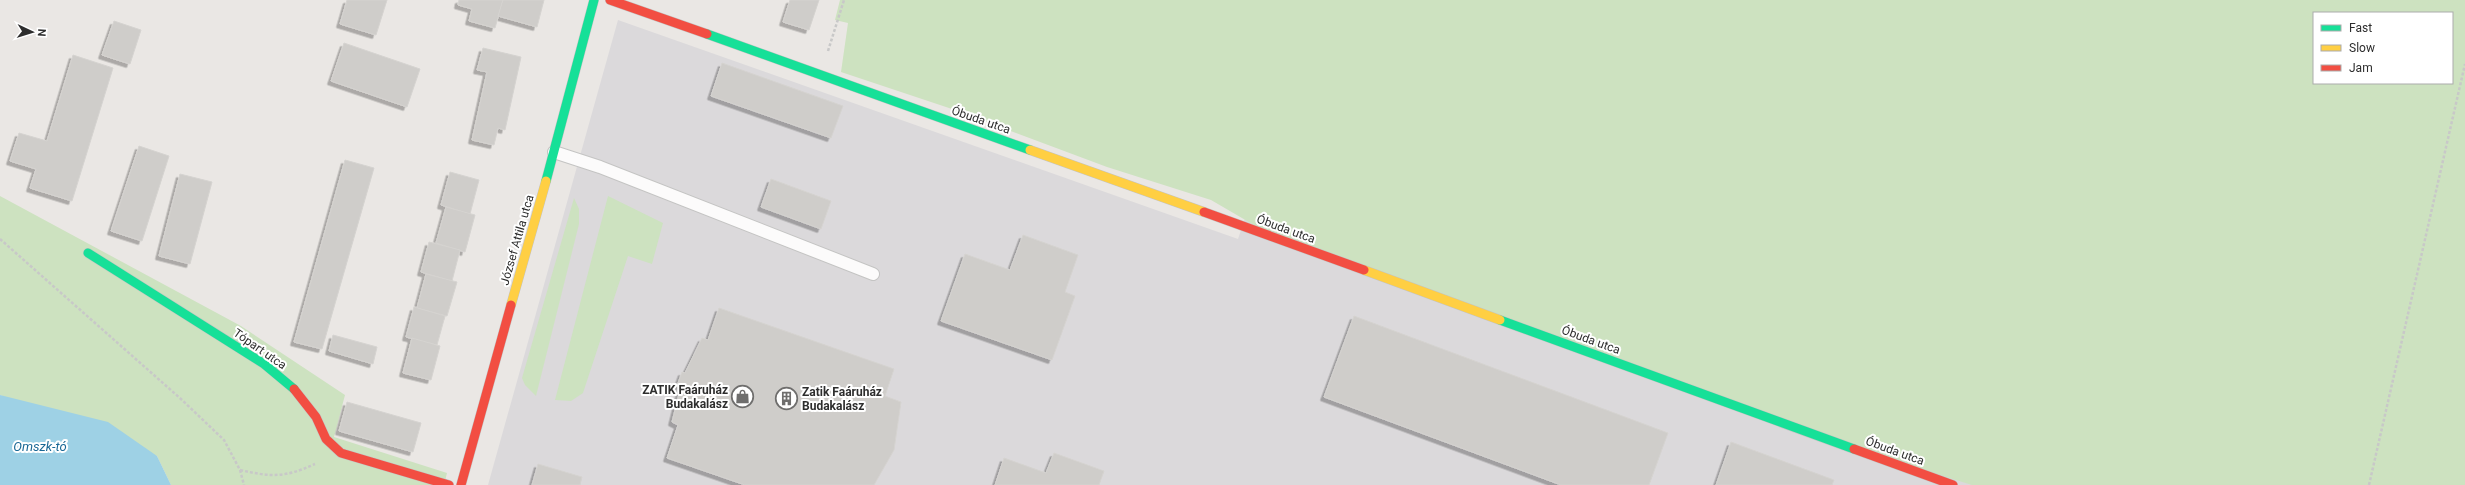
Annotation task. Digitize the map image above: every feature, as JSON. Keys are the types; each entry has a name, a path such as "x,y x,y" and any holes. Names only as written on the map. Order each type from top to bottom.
{"street":[{"name":"József Attila utca","path":"461,485 554,152 594,0"},
{"name":"Óbuda utca","path":"610,0 1203,212 1953,485"},
{"name":"Tópart utca","path":"88,252 264,364 300,394 316,417 326,439 341,453 449,485"}],"lane":[{"path":"554,152 600,167 873,274"}],"path":[{"path":"823,77 828,52 844,0"},
{"path":"2369,485 2465,64"},
{"path":"0,239 181,399 224,440 240,470 244,485"},
{"path":"240,470 269,477 296,472 341,453"}],"shaded area":[{"path":"618,20 1238,239 1248,209 2022,485 488,485"}],"green space":[{"path":"840,0 2465,0 2465,485 1972,485 1820,438 1254,225 1211,200 1107,167 955,110 841,72 848,23 835,20"},
{"path":"0,196 241,326 345,395 334,437 447,473 444,485 171,485 157,456 0,395"},
{"path":"608,196 663,223 652,264 628,256 583,393 571,401 555,400"},
{"path":"574,198 579,209 579,224 536,396 525,385 522,378"}],"water":[{"name":"Omszk-tó","path":"0,395 108,422 157,456 171,485 0,485"}],"building":[{"path":"347,0 387,0 376,35 340,24"},
{"path":"459,0 503,0 495,28 469,21 472,9 458,5"},
{"path":"503,0 544,0 537,27 498,16"},
{"path":"790,0 819,0 809,30 783,22"},
{"path":"114,21 141,30 130,64 102,55"},
{"path":"344,43 420,69 407,107 331,81"},
{"path":"483,48 521,57 505,130 498,128 494,145 472,140 487,72 477,70"},
{"path":"73,55 113,68 72,201 30,188 36,169 10,161 19,133 47,141"},
{"path":"722,63 843,106 831,138 711,96"},
{"path":"139,146 169,156 142,241 111,231"},
{"path":"345,160 374,168 322,349 294,342"},
{"path":"450,172 479,180 470,214 441,205"},
{"path":"180,174 212,182 190,264 159,256"},
{"path":"771,179 831,201 821,229 761,207"},
{"path":"446,207 475,215 465,252 436,243"},
{"path":"1023,235 1078,255 1065,292 1075,296 1052,360 941,321 965,254 1010,270"},
{"path":"429,242 460,250 452,281 421,272"},
{"path":"426,274 457,282 447,316 417,308"},
{"path":"414,307 445,316 437,345 406,337"},
{"name":"Zatik Faáruház Budakalász","path":"719,308 894,369 885,396 901,402 894,450 874,485 745,485 667,458 678,425 672,422 681,386 677,386 682,372 685,373 702,338 708,340"},
{"path":"1354,316 1668,433 1649,485 1561,485 1324,397"},
{"path":"333,335 377,347 373,364 329,351"},
{"path":"412,338 440,346 431,380 403,373"},
{"path":"347,402 421,423 413,452 339,431"},
{"path":"1731,442 1834,480 1832,485 1716,485"},
{"path":"1054,453 1104,471 1099,485 995,485 1004,458 1046,473"},
{"path":"538,464 582,477 580,485 532,485"}],"traffic: fast":[{"path":"546,181 594,0"},
{"path":"707,34 1030,150"},
{"path":"88,253 264,364 294,389"},
{"path":"1500,320 1854,449"}],"traffic: slow":[{"path":"1030,150 1204,212"},
{"path":"511,305 546,181"},
{"path":"1364,270 1500,320"}],"traffic: jam":[{"path":"610,0 707,34"},
{"path":"1204,212 1364,270"},
{"path":"461,485 511,305"},
{"path":"294,389 316,417 326,439 341,453 449,485"},
{"path":"1854,449 1953,485"}],"place":[{"name":"ZATIK Faáruház Budakalász","path":"743,397"},
{"name":"Zatik Faáruház Budakalász","path":"786,399"}]}
